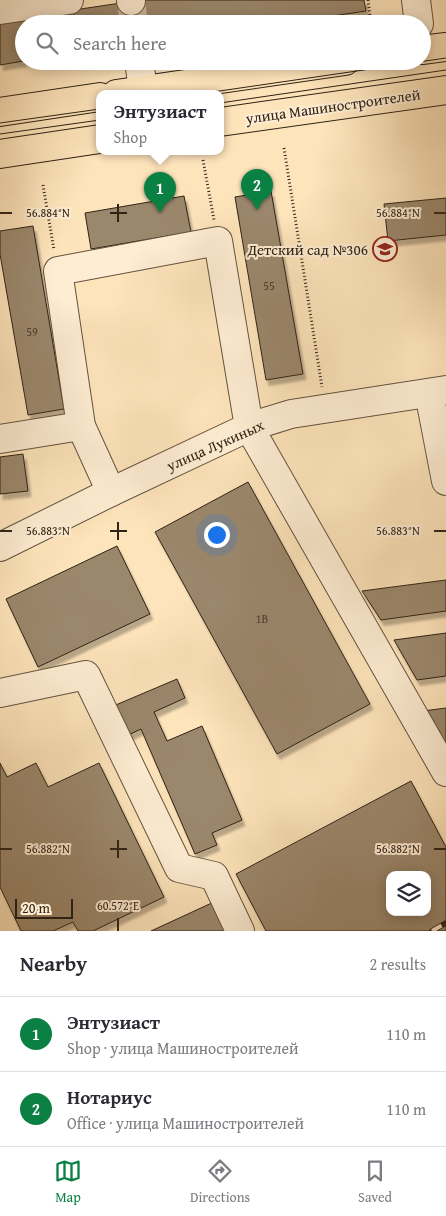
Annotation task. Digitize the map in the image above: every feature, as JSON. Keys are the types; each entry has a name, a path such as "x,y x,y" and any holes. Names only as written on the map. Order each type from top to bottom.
{"main road":[{"path":"431,49 446,47"},
{"path":"143,90 282,70"},
{"name":"улица Машиностроителей","path":"224,121 446,90"},
{"path":"0,112 96,98"},
{"path":"0,154 96,140"}],"street":[{"path":"0,10 69,0"},
{"path":"416,0 418,15"},
{"path":"140,70 143,90"},
{"path":"111,492 81,426 58,270 218,241 249,427 446,772"},
{"path":"438,392 446,481"},
{"name":"улица Лукиных","path":"0,546 249,427 291,414 438,392"},
{"path":"0,438 81,426"},
{"path":"0,693 86,675 179,868 214,876 240,931"}],"path":[{"path":"368,0 370,15"},
{"path":"284,148 325,409"},
{"path":"203,160 218,241"},
{"path":"43,185 58,270"}],"building":[{"path":"141,0 364,0 366,11 339,15 40,15"},
{"path":"15,19 15,62 0,65 0,21"},
{"path":"271,191 303,374 266,380 235,197"},
{"path":"184,196 191,232 91,249 85,213"},
{"path":"446,198 446,235 388,241 384,204"},
{"path":"33,226 64,409 28,415 0,254 0,231"},
{"path":"23,454 28,491 0,494 0,457"},
{"path":"248,482 370,704 277,754 155,532"},
{"path":"117,546 150,614 38,667 6,599"},
{"path":"446,580 446,611 381,620 362,591"},
{"path":"446,633 446,676 417,680 394,640"},
{"path":"177,679 185,698 154,712 167,741 202,726 242,820 212,833 217,845 195,854 141,729 124,737 111,707"},
{"path":"446,708 446,745 423,711"},
{"path":"0,763 7,777 36,763 48,787 99,763 164,897 93,931 78,931 73,922 53,931 21,931 0,887"},
{"path":"411,781 446,847 446,931 266,931 236,874"},
{"path":"216,901 230,931 151,931"}],"tunnel":[{"path":"131,1 133,15"}],"tram line":[{"path":"431,60 446,58"},
{"path":"224,90 364,70"},
{"path":"224,102 446,70"},
{"path":"0,123 96,110"},
{"path":"0,134 96,121"}],"railway":[{"path":"432,931 446,923"}],"place":[{"name":"Нотариус","path":"257,210"},
{"name":"Энтузиаст","path":"160,213"},
{"name":"Детский сад №306","path":"385,249"}]}
